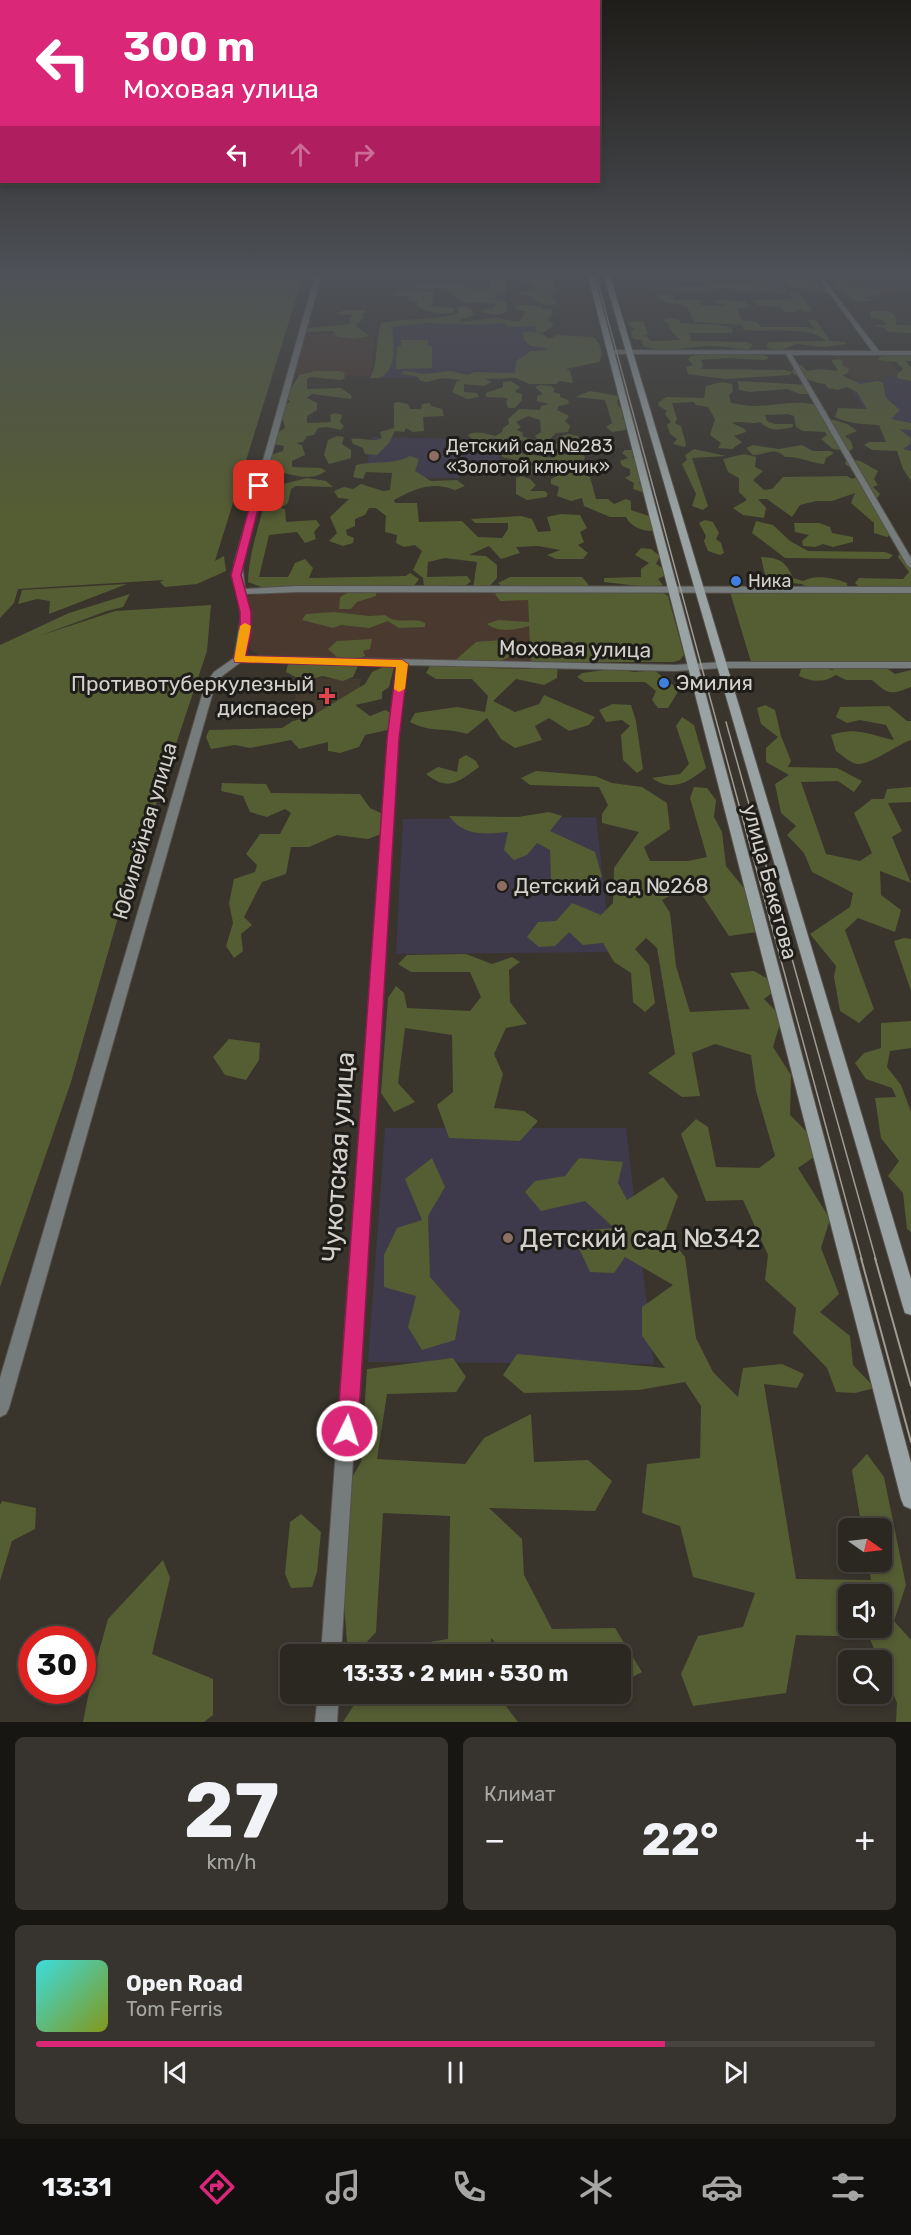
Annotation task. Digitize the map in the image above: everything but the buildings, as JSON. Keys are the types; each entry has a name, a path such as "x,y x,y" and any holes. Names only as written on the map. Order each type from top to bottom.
{"main road":[{"name":"улица Бекетова","path":"613,356 911,1498"},
{"name":"улица Бекетова","path":"631,356 699,590 906,1270 911,1307"}],"street":[{"path":"239,659 245,634 245,612 242,592 236,575 238,563 296,356"},
{"path":"790,356 911,565"},
{"path":"242,592 297,589 911,590"},
{"name":"Моховая улица","path":"239,659 675,668 722,665 911,665"},
{"name":"Юбилейная улица","path":"0,1408 210,685 218,674 239,659"},
{"name":"Чукотская улица","path":"332,1644 393,739 402,664"},
{"path":"327,1722 328,1704"}],"shaded area":[{"path":"299,356 373,356 371,376 295,374"},
{"path":"380,356 553,356 507,378 377,378"},
{"path":"836,356 887,356 901,376 889,377 887,380 852,380"},
{"path":"911,376 911,471 882,426 876,426 846,381 887,380 885,377"},
{"name":"Детский сад №283 «Золотой ключик»","path":"372,437 461,439 499,437 500,467 459,468 459,478 405,478 405,466 367,466"},
{"path":"295,590 528,591 531,662 260,656 250,649 248,596"},
{"name":"Противотуберкулезный диспасер","path":"300,678 361,679 356,714 292,713"},
{"name":"Детский сад №268","path":"596,817 611,952 396,954 403,819"},
{"name":"Детский сад №342","path":"385,1128 626,1128 654,1364 368,1362"}],"green space":[{"path":"0,356 278,356 215,561 224,556 226,571 197,584 165,587 160,582 164,580 18,589 14,603 0,618"},
{"path":"376,356 393,356 390,369 385,374 379,378 370,378"},
{"path":"397,356 432,356 432,368 396,369"},
{"path":"523,356 601,356 599,362 566,369 570,371 573,383 559,381 556,384 529,384 516,378 485,379 492,382 484,386 464,384 464,392 477,393 479,397 467,399 452,392 457,381 462,380 442,378 427,382 421,381 416,376 400,374 405,371 424,374 450,371 467,375 475,372 515,373 516,361"},
{"path":"691,356 767,356 769,357 766,360 725,358 701,360 703,366 700,369 792,372 790,375 725,379 688,374 686,367 693,365 688,359"},
{"path":"911,356 911,361 906,361 911,368 911,381 897,378 897,374 903,369 896,362 878,360 879,357"},
{"path":"834,359 843,360 842,365 849,369 847,374 842,375 860,384 878,381 883,383 886,398 900,410 891,419 911,423 911,430 899,429 911,438 910,444 903,449 911,451 911,481 903,469 897,451 872,450 864,445 869,442 886,442 879,425 851,422 835,417 838,408 867,409 857,392 847,387 838,390 828,388 825,384 792,372 794,366 801,365 807,371 820,369 838,371 832,361"},
{"path":"315,371 339,371 345,373 345,378 341,380 310,377 307,379 307,389 341,388 352,396 351,399 312,394 307,398 317,403 317,410 307,416 307,423 331,422 330,415 335,413 342,415 340,422 344,426 341,430 318,428 314,435 307,436 303,442 296,443 302,445 305,455 292,461 292,467 321,468 326,471 320,475 307,477 274,472 274,468 266,464 268,456 283,451 284,446 274,444 277,433 285,428 282,416 284,405 290,402 286,397 299,375"},
{"path":"511,381 520,387 515,392 522,394 522,400 515,408 508,408 506,402 508,398 486,397 486,393 503,387 503,382"},
{"path":"738,381 809,385 811,394 800,394 787,389 750,392 739,390"},
{"path":"722,382 732,384 733,391 729,395 731,403 756,406 802,403 820,406 827,411 827,418 847,424 857,431 845,436 851,441 853,448 850,451 833,449 821,439 827,435 825,432 803,431 796,427 794,416 788,414 765,415 767,421 775,424 793,424 793,427 783,429 772,429 760,422 732,423 745,429 746,432 734,436 742,442 732,449 718,448 721,443 710,435 715,419 708,407 696,405 694,402 672,403 677,419 675,423 681,426 686,444 685,447 673,444 677,439 670,434 667,425 671,422 665,414 667,411 658,403 666,397 704,398 706,386"},
{"path":"551,386 555,389 553,392 568,400 569,404 559,406 557,410 569,416 565,421 570,426 568,432 556,433 546,443 540,443 535,436 541,432 540,420 528,416 516,422 521,427 517,430 523,433 522,436 536,442 534,443 510,438 503,440 492,438 487,442 474,441 468,435 485,433 495,436 502,432 503,428 509,424 508,419 519,409 540,410 541,406 549,404 537,401 537,396 543,394 535,387"},
{"path":"590,391 624,397 617,400 618,406 626,414 622,418 630,424 625,430 612,432 606,427 612,423 605,400 575,397"},
{"path":"394,403 408,404 410,409 421,409 422,404 430,403 431,406 442,409 444,416 423,417 424,431 413,432 406,428 404,432 395,431 389,443 377,455 365,454 363,448 353,444 351,439 379,439 382,438 380,432 394,428"},
{"path":"569,434 578,436 583,447 579,450 585,457 583,461 540,465 549,469 548,472 533,474 518,470 507,472 498,469 503,462 520,466 538,465 502,457 502,455 519,453 555,458 549,451 551,444 558,443 557,437"},
{"path":"337,436 344,437 342,444 351,450 351,458 329,464 324,455 328,440"},
{"path":"753,445 779,449 802,445 813,451 834,453 826,458 824,464 785,457 778,452 753,455 746,448"},
{"path":"694,449 726,456 692,458 708,506 703,510 692,506 696,494 682,464 687,460 685,455"},
{"path":"625,450 635,450 638,454 632,457 638,461 644,473 639,483 646,485 649,489 642,492 633,489 634,483 625,478 630,475 630,469 622,466 620,461 628,458 622,453"},
{"path":"744,454 756,457 755,467 763,471 753,480 764,490 772,489 783,477 847,476 852,479 861,475 845,464 847,459 860,461 878,471 874,479 878,485 873,487 880,494 875,501 894,532 887,537 874,533 874,523 851,503 855,493 832,501 816,501 800,505 792,517 767,499 758,499 766,508 764,518 743,515 733,508 747,500 739,492 739,478 728,472 723,459"},
{"path":"410,456 419,459 415,471 431,481 457,480 465,486 455,490 431,486 394,500 395,503 417,503 419,522 462,521 478,537 502,538 508,529 508,523 475,523 471,519 521,516 532,519 538,532 551,531 547,517 561,514 580,515 587,528 580,532 584,542 578,545 588,553 583,559 556,559 547,555 560,550 538,546 516,547 520,553 501,559 489,546 469,555 486,556 497,565 497,578 488,588 473,588 477,562 445,558 428,562 427,577 467,576 471,581 462,589 424,586 423,578 413,570 422,551 415,545 404,547 396,543 397,535 385,532 386,516 376,508 369,508 365,515 355,519 355,526 346,530 347,535 354,538 353,543 343,546 329,541 337,533 330,517 349,499 338,498 334,491 344,487 353,489 361,484 383,491 390,490 392,473 366,472 363,479 353,477 356,465 397,461"},
{"path":"567,465 590,477 596,499 608,499 614,504 626,499 631,501 631,510 652,517 656,527 653,531 641,529 634,526 626,517 610,517 584,506 582,498 571,501 557,496 559,487 551,484 551,479 559,475 559,467"},
{"path":"521,476 530,479 536,485 530,491 545,491 548,494 546,497 527,500 516,494 516,478"},
{"path":"307,478 326,481 333,487 296,486 291,489 288,503 281,508 285,509 286,522 316,520 320,525 314,532 316,539 305,543 297,532 269,535 259,577 288,577 295,563 305,559 313,568 309,578 406,576 410,573 419,579 411,590 384,585 370,588 301,586 267,589 248,582 251,557 269,483 283,484"},
{"path":"705,520 713,522 719,533 716,539 721,543 724,553 720,555 708,551 704,541 706,536 699,523"},
{"path":"756,521 773,525 790,541 808,551 885,552 893,555 889,559 785,558 752,533"},
{"path":"794,523 819,523 830,527 832,533 853,537 853,542 833,547 823,544 815,547 803,546 802,541 809,535 795,532"},
{"path":"641,548 651,549 660,556 656,564 670,573 658,579 663,585 647,587 604,582 604,578 641,577 641,569 649,563 635,555"},
{"path":"900,552 911,555 911,589 861,589 855,583 859,578 903,579 909,572 898,557"},
{"path":"761,557 773,558 785,564 793,578 803,581 819,577 831,578 847,583 847,588 809,588 802,584 780,582 769,586 758,582 756,577 765,575"},
{"path":"510,577 582,577 588,584 587,590 661,592 668,596 684,655 680,660 674,662 558,662 557,678 544,685 516,679 493,701 515,712 539,704 544,695 595,717 589,725 569,731 549,718 535,726 542,740 515,748 501,739 487,718 467,734 424,728 410,722 415,713 457,707 485,712 488,696 472,679 436,679 426,673 431,664 452,663 476,642 502,640 530,646 529,626 502,630 487,624 498,620 529,622 528,600 500,601 495,594 504,588 498,583","holes":["530,655 531,662 536,663 530,669 487,668 486,661 500,661 511,656 524,658"]},
{"path":"127,584 49,614 50,601 37,599 18,604 22,590"},
{"path":"353,590 376,592 376,596 357,602 351,609 339,609 340,597"},
{"path":"730,592 911,593 911,663 751,662"},
{"path":"130,594 123,607 39,636 115,611 211,605 207,651 117,921 71,1082 0,1287 0,645 69,613"},
{"path":"334,612 369,616 385,615 394,620 420,621 425,623 425,627 399,628 388,621 369,628 341,625 333,628 302,620 306,614"},
{"path":"372,639 370,649 363,651 365,656 358,658 338,658 328,649 337,641"},
{"path":"303,660 336,665 343,662 358,666 353,677 343,681 323,676 303,681 286,672 288,664"},
{"path":"385,666 394,667 389,687 382,692 382,699 355,705 370,716 385,710 399,717 401,727 365,735 359,747 340,753 328,751 328,742 299,749 291,740 250,748 235,745 211,749 206,737 209,730 282,728 293,721 312,716 365,684 372,672"},
{"path":"822,667 832,670 838,667 885,667 895,674 911,670 911,687 890,692 882,689 872,680 846,680 836,675 818,681 799,676 801,669"},
{"path":"612,669 635,672 654,670 679,690 668,708 658,708 652,700 656,691 645,682 585,682 577,677 582,673"},
{"path":"613,704 631,705 636,721 643,769 637,773 623,760 621,735 630,726 622,720 606,722 599,710"},
{"path":"765,705 775,710 781,736 791,761 788,767 837,768 862,781 854,792 838,781 801,782 826,854 860,861 872,853 854,813 872,799 884,799 887,789 911,787 911,802 888,803 902,831 892,837 911,883 880,871 881,895 901,910 895,932 858,918 845,930 874,1009 859,1023 840,1011 834,977 836,966 810,934 850,907 853,893 812,872 804,853 787,835 796,826 781,813 775,784 789,775 766,762 766,748 778,737 761,724 757,708"},
{"path":"889,706 907,721 911,721 911,740 876,758 857,764 836,751 831,735 840,732 863,732 894,740 886,725 860,720 847,723 836,717 840,707"},
{"path":"682,717 694,725 706,768 680,784 666,785 652,778 680,774 689,764 676,726"},
{"path":"466,755 476,761 479,767 459,781 441,783 426,774 438,767 457,772 459,759"},
{"path":"536,771 595,776 612,783 642,787 667,803 670,829 644,847 650,861 688,861 707,857 690,798 694,787 707,788 716,800 714,817 722,832 726,866 747,892 757,932 729,936 702,895 680,890 662,900 670,913 676,966 690,1012 750,1009 730,973 754,971 768,979 773,992 764,999 782,1017 773,1047 791,1075 790,1115 813,1138 817,1155 798,1168 830,1219 821,1248 839,1294 820,1312 850,1336 853,1365 875,1388 855,1393 836,1392 827,1368 793,1333 796,1308 765,1280 768,1255 743,1200 706,1201 681,1134 696,1119 708,1127 716,1167 759,1168 775,1156 756,1091 751,1055 715,1044 692,1053 700,1096 682,1097 648,1073 675,1054 657,948 646,938 635,949 649,965 655,1003 645,1012 633,1002 631,973 614,962 603,943 583,945 569,932 555,946 539,947 527,937 538,922 556,921 572,903 601,915 613,903 614,868 639,832 602,823 602,814 608,805 599,787 530,785 521,778"},
{"path":"222,783 266,784 271,793 360,794 370,808 385,815 384,833 368,839 337,835 309,847 291,847 286,874 262,882 244,917 252,925 241,934 243,951 234,958 226,946 233,923 229,903 234,879 255,872 257,865 246,854 260,834 280,834 291,813 285,809 267,817 250,812 243,796 221,791"},
{"path":"549,812 562,816 550,831 595,852 602,877 560,889 551,881 550,850 537,843 527,855 514,860 504,850 508,832 468,831 461,828 449,816 518,817"},
{"path":"904,938 911,939 911,991 894,941"},
{"path":"466,954 492,964 512,957 520,962 509,970 510,1002 527,1024 506,1028 494,1054 503,1074 494,1108 524,1111 538,1121 520,1141 449,1138 437,1105 453,1092 452,1035 405,1028 398,1083 415,1102 394,1112 381,1093 388,998 396,986 404,993 407,1008 470,1011 481,997 470,972 411,972 398,964 407,955"},
{"path":"911,1021 911,1048 890,1051 887,1067 901,1085 911,1112 911,1232 907,1229 903,1193 888,1176 899,1161 881,1138 875,1098 896,1097 892,1088 866,1079 855,1063 864,1053 881,1048 881,1023"},
{"path":"229,1039 260,1043 259,1060 246,1080 225,1075 213,1057"},
{"path":"432,1158 445,1187 428,1216 430,1277 460,1311 455,1340 422,1350 408,1327 416,1296 384,1287 384,1255 397,1228 422,1220 405,1179"},
{"path":"579,1158 623,1162 618,1183 627,1200 663,1177 678,1196 665,1232 685,1257 696,1338 713,1372 738,1397 743,1368 782,1364 804,1374 797,1388 764,1384 796,1579 871,1580 870,1572 892,1572 892,1518 860,1518 852,1470 867,1454 884,1477 906,1585 894,1621 911,1640 911,1722 896,1722 897,1703 892,1691 892,1650 875,1650 869,1638 892,1638 892,1584 838,1584 838,1636 796,1635 786,1693 693,1706 681,1674 698,1636 743,1627 755,1593 693,1577 680,1526 642,1513 647,1464 700,1458 701,1406 685,1382 639,1390 524,1393 503,1375 517,1354 665,1368 642,1336 642,1307 673,1285 625,1257 614,1273 590,1272 576,1242 589,1230 614,1228 585,1201 541,1211 525,1192 535,1181 565,1176"},
{"path":"453,1358 466,1377 456,1392 387,1394 377,1459 465,1464 484,1438 531,1414 534,1462 588,1460 612,1481 595,1511 489,1508 522,1539 524,1575 552,1629 615,1628 625,1644 497,1644 491,1638 491,1644 418,1644 448,1639 450,1516 383,1513 376,1632 365,1644 347,1644 336,1505 361,1462 367,1369"},
{"path":"2,1501 36,1508 35,1529 12,1541 0,1581 0,1505"},
{"path":"301,1514 321,1532 317,1572 312,1587 291,1588 285,1574 290,1522"},
{"path":"163,1560 170,1578 152,1654 213,1679 213,1715 204,1722 83,1722 87,1704 96,1704 96,1662 108,1619"},
{"path":"631,1654 642,1672 631,1678"},
{"path":"355,1704 504,1704 518,1722 343,1722"}],"tram line":[{"path":"618,356 862,1260"},
{"path":"726,722 876,1260"},
{"path":"861,1258 911,1442"},
{"path":"875,1258 911,1386"}],"slow traffic":[{"path":"245,626 239,659 402,664 399,689"}],"place":[{"name":"Детский сад №283 «Золотой ключик»","path":"434,456"},
{"name":"Ника","path":"736,581"},
{"name":"Эмилия","path":"664,683"},
{"name":"Противотуберкулезный диспасер","path":"327,696"},
{"name":"Детский сад №268","path":"502,886"},
{"name":"Детский сад №342","path":"508,1238"}],"route":[{"path":"259,486 236,575 242,592 245,612 245,634 239,659 402,664 393,739 347,1431"}]}
